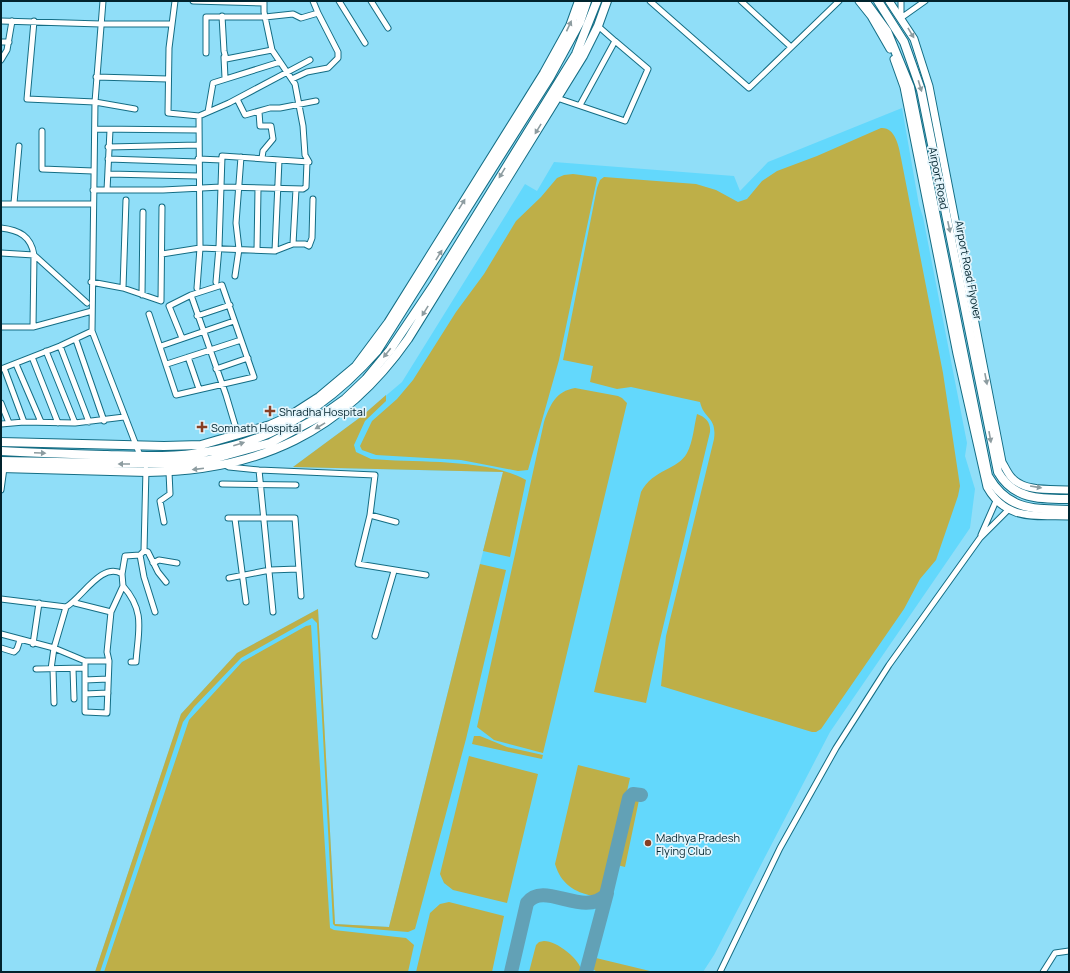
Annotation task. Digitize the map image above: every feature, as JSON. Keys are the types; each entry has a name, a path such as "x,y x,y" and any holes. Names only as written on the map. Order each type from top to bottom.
{"main road":[{"path":"1,451 141,456 202,453 256,438 303,416 345,385 377,352 547,75 570,26 579,1"},
{"path":"1,442 194,445 238,435 288,417 319,397 356,366 388,323 547,75 563,55 580,22 587,1"},
{"path":"145,468 166,464 209,460 270,443 321,416 345,399 366,379 390,350 433,286 556,96 576,54 597,1"},
{"path":"2,466 145,468 169,472 225,465 274,450 307,434 341,412 360,396 384,372 408,339 598,26 607,1"},
{"name":"Airport Road Flyover","path":"878,1 904,42 921,90 998,472 1006,483 1021,495 1034,498 1069,499"},
{"path":"866,2 873,15"},
{"name":"Airport Road","path":"873,15 890,38 910,87 988,476 999,492 1013,503 1023,507 1069,510"}],"street":[{"path":"103,1 95,102 92,204 92,331 145,468 142,553 144,577 155,612"},
{"path":"175,1 168,79 168,113 199,116 206,114 310,60"},
{"path":"93,190 200,189 221,187 296,190 305,188 306,162 309,162 305,155 303,126 295,84 272,50 265,17 264,2 193,1"},
{"path":"292,79 307,72 328,68 338,58 338,52 313,1"},
{"path":"339,1 365,43"},
{"path":"371,1 388,28"},
{"path":"650,1 749,88 839,1"},
{"path":"741,1 791,47"},
{"path":"859,1 873,15 887,42 903,83 956,354 983,478 996,501 1008,510 1025,515 1069,516"},
{"path":"889,1 902,18 914,39 929,86 1002,462 1012,478 1020,484 1036,488 1069,490"},
{"path":"902,18 925,1"},
{"path":"902,18 903,2"},
{"path":"206,53 206,17 265,17 293,14 301,18 318,13"},
{"path":"222,16 225,78"},
{"path":"1,21 101,24 172,24"},
{"path":"1,60 9,42 12,21"},
{"path":"34,21 27,99 95,102 136,108"},
{"path":"556,96 580,106 625,121 648,69 598,26"},
{"path":"580,106 615,41"},
{"path":"1,42 9,42"},
{"path":"224,57 226,59 272,50"},
{"path":"208,112 213,83 280,62"},
{"path":"96,77 168,79"},
{"path":"237,99 245,115 270,108 298,105 316,101"},
{"path":"259,112 260,126 271,126 272,139 263,151 262,158"},
{"path":"197,288 200,248 200,189 198,176 199,116"},
{"path":"95,129 199,130"},
{"path":"107,190 110,130"},
{"path":"42,131 42,169 93,171"},
{"path":"108,147 199,145"},
{"path":"14,203 19,146"},
{"path":"216,282 219,247 222,156 306,162"},
{"path":"236,276 239,249 236,223 241,157"},
{"path":"108,159 222,160"},
{"path":"275,251 276,190 279,160"},
{"path":"108,174 198,176"},
{"path":"257,250 258,189"},
{"path":"294,244 296,190"},
{"path":"162,254 200,248 219,247 275,251 294,244 305,244 309,246 311,240 313,199"},
{"path":"123,288 126,200"},
{"path":"1,204 92,204"},
{"path":"91,282 123,288 161,301 162,207"},
{"path":"142,295 143,212"},
{"path":"1,228 16,230 32,243 34,255 33,327"},
{"path":"1,253 34,255 87,303"},
{"path":"149,314 167,364 176,395 254,377 222,285 191,295 169,306 182,338"},
{"path":"191,295 238,435"},
{"path":"198,316 230,305"},
{"path":"1,327 33,327 92,311"},
{"path":"161,346 234,320"},
{"path":"24,422 2,369 76,340 92,331"},
{"path":"76,340 104,421"},
{"path":"167,364 240,340"},
{"path":"60,346 89,422"},
{"path":"46,351 75,423"},
{"path":"32,357 58,423"},
{"path":"188,357 199,389"},
{"path":"216,369 248,358"},
{"path":"16,364 41,422"},
{"path":"1,403 9,423"},
{"path":"1,424 24,422 75,423 104,421 124,417"},
{"path":"225,465 229,467 259,470 375,475 370,515 358,564 426,575"},
{"path":"1,490 2,466"},
{"path":"259,470 273,612"},
{"path":"164,522 160,501 170,494 169,472"},
{"path":"222,484 296,485"},
{"path":"980,538 996,501"},
{"path":"720,972 780,848 836,748 889,665 980,538 1008,510"},
{"path":"370,515 396,522"},
{"path":"228,518 263,520 296,518 298,569 301,596"},
{"path":"235,519 246,602"},
{"path":"85,660 85,712 107,713 109,661 107,652 111,612 122,586 125,556 148,552 153,563 166,582"},
{"path":"153,563 162,560 177,563"},
{"path":"229,578 270,570 298,569"},
{"path":"1,600 40,603 59,608 66,608 74,603 98,577 110,571 117,571 122,574"},
{"path":"374,636 394,571"},
{"path":"122,586 133,598 141,624 136,662 130,662"},
{"path":"33,644 40,603"},
{"path":"74,603 111,612"},
{"path":"54,703 52,669 54,648 66,608"},
{"path":"1,634 33,644 54,648 85,660 109,661"},
{"path":"1,648 14,652 20,640"},
{"path":"36,669 85,668"},
{"path":"73,669 74,699"},
{"path":"85,680 108,679"},
{"path":"85,694 108,693"},
{"path":"1043,972 1055,954 1069,952"}],"shaded area":[{"path":"902,108 919,205 923,217 967,443 965,456 975,489 970,528 830,732 714,955 703,972 95,972 181,714 237,653 318,609 335,924 389,927 503,472 293,467 362,416 402,382 525,184 537,191 554,162 734,176 740,191 768,162"},
{"path":"881,128 890,131 893,134 896,138 900,153 943,373 960,486 936,560 920,579 904,609 821,729 816,732 812,732 661,686 666,636 714,439 714,426 704,412 700,402 631,387 617,389 590,382 593,366 563,360 597,188 600,180 604,177 696,184 716,190 738,202 747,199 762,181 777,171 817,156"},
{"path":"573,174 596,177 597,179 559,360 528,470 518,471 461,460 376,455 362,450 360,446 372,421 397,399 413,380 456,312 484,274 516,221 541,197 557,178 564,175"},
{"path":"575,388 618,396 627,403 543,753 494,740 477,727 544,422 551,405 558,396 563,392"},
{"path":"386,395 386,401 365,421 354,445 356,452 371,459 451,463 491,468 510,473 526,480 510,557 483,551 503,472 293,467 362,416"},
{"path":"697,414 707,421 710,426 710,432 646,703 594,692 641,492 646,484 658,474 683,459 689,449"},
{"path":"480,564 506,570 466,739 415,929 408,932 335,926 333,924 317,623 312,618 241,658 194,707 183,722 100,972 95,972 181,714 237,653 318,609 335,924 389,927"},
{"path":"311,625 330,928 334,930 406,938 414,945 408,972 104,972 189,720 242,662 306,626"},
{"path":"474,736 480,736 507,747 543,755 542,759 472,744"},
{"path":"469,756 538,774 507,903 453,890 444,883 440,874"},
{"path":"578,765 630,778 606,884 600,893 593,896 580,892 569,886 561,877 555,864"},
{"path":"635,799 639,800 625,867 617,865 631,804"},
{"path":"449,902 504,916 492,972 416,972 430,913 440,904"},
{"path":"544,941 561,947 573,956 582,972 529,972 536,945 539,942"},
{"path":"596,958 654,972 597,972 593,969"}],"taxiway":[{"path":"511,972 527,903 534,897 543,895 553,896 575,902 586,903 597,901 606,895 629,798 633,794 641,795"},
{"path":"586,972 607,893"}],"place":[{"name":"Shradha Hospital","path":"270,411"},
{"name":"Somnath Hospital","path":"202,427"},
{"name":"Madhya Pradesh Flying Club","path":"648,843"}]}
